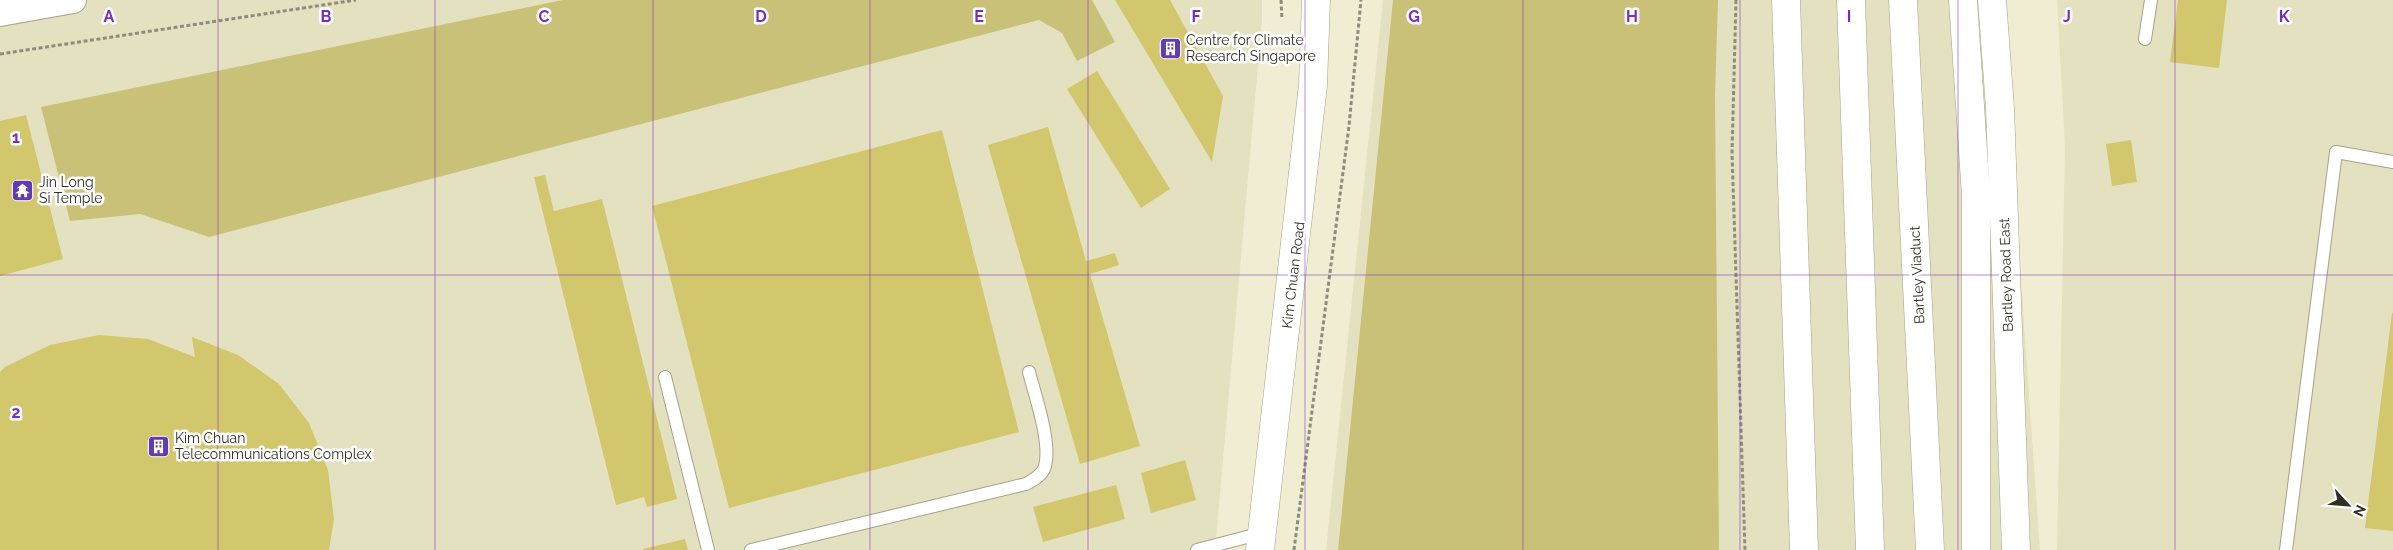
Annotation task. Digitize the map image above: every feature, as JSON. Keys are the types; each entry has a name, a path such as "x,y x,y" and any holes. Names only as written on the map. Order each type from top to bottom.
{"main road":[{"name":"Kim Chuan Road","path":"1261,542 1311,103 1316,0"},
{"path":"1786,0 1804,550"},
{"path":"1851,0 1870,550"},
{"name":"Bartley Viaduct","path":"1903,0 1930,550"},
{"path":"1963,0 1976,196 1976,550"},
{"name":"Bartley Road East","path":"1992,0 2000,108 2016,550"}],"street":[{"path":"0,14 73,0"}],"lane":[{"path":"2146,39 2151,0"},
{"path":"2286,550 2336,152 2393,162"},
{"path":"751,550 1026,484 1037,478 1044,469 1046,445 1029,372"},
{"path":"665,377 708,550"},
{"path":"1198,550 1261,542"}],"path":[{"path":"0,54 356,0"},
{"path":"1294,550 1349,126 1361,0"},
{"path":"1736,0 1732,153 1745,550"}],"shaded area":[{"path":"0,0 1262,0 1262,20 1215,550 0,550"},
{"path":"563,0 1092,0 1115,42 1077,61 1062,33 1039,20 209,237 140,214 70,221 41,107"},
{"path":"1383,0 2001,0 2040,550 1326,550"},
{"path":"1393,0 1718,0 1715,97 1719,550 1338,550"},
{"path":"2057,0 2393,0 2393,550 2057,550 2065,146"}],"building":[{"name":"Centre for Climate Research Singapore","path":"1115,0 1170,0 1223,96 1212,162"},
{"path":"2178,0 2227,0 2219,68 2170,62"},
{"path":"1097,71 1170,189 1141,208 1067,89"},
{"name":"Jin Long Si Temple","path":"26,115 63,259 0,276 0,121"},
{"path":"1048,127 1086,261 1115,253 1119,265 1090,274 1140,446 1080,464 988,145"},
{"path":"942,130 1019,432 729,508 652,206"},
{"path":"2131,140 2137,182 2112,186 2106,144"},
{"path":"545,175 554,211 602,199 677,499 647,507 644,497 616,505 534,177"},
{"path":"2393,313 2393,531 2365,528"},
{"name":"Kim Chuan Telecommunications Complex","path":"99,335 148,339 195,357 192,337 238,355 279,384 309,423 328,470 334,519 329,550 0,550 0,372 5,367 50,345"},
{"path":"1185,460 1196,500 1151,513 1141,473"},
{"path":"1116,485 1125,519 1043,542 1033,507"},
{"path":"685,539 688,550 643,550 643,549"}],"place":[{"name":"Centre for Climate Research Singapore","path":"1170,48"},
{"name":"Jin Long Si Temple","path":"23,190"},
{"name":"Kim Chuan Telecommunications Complex","path":"159,446"}]}
